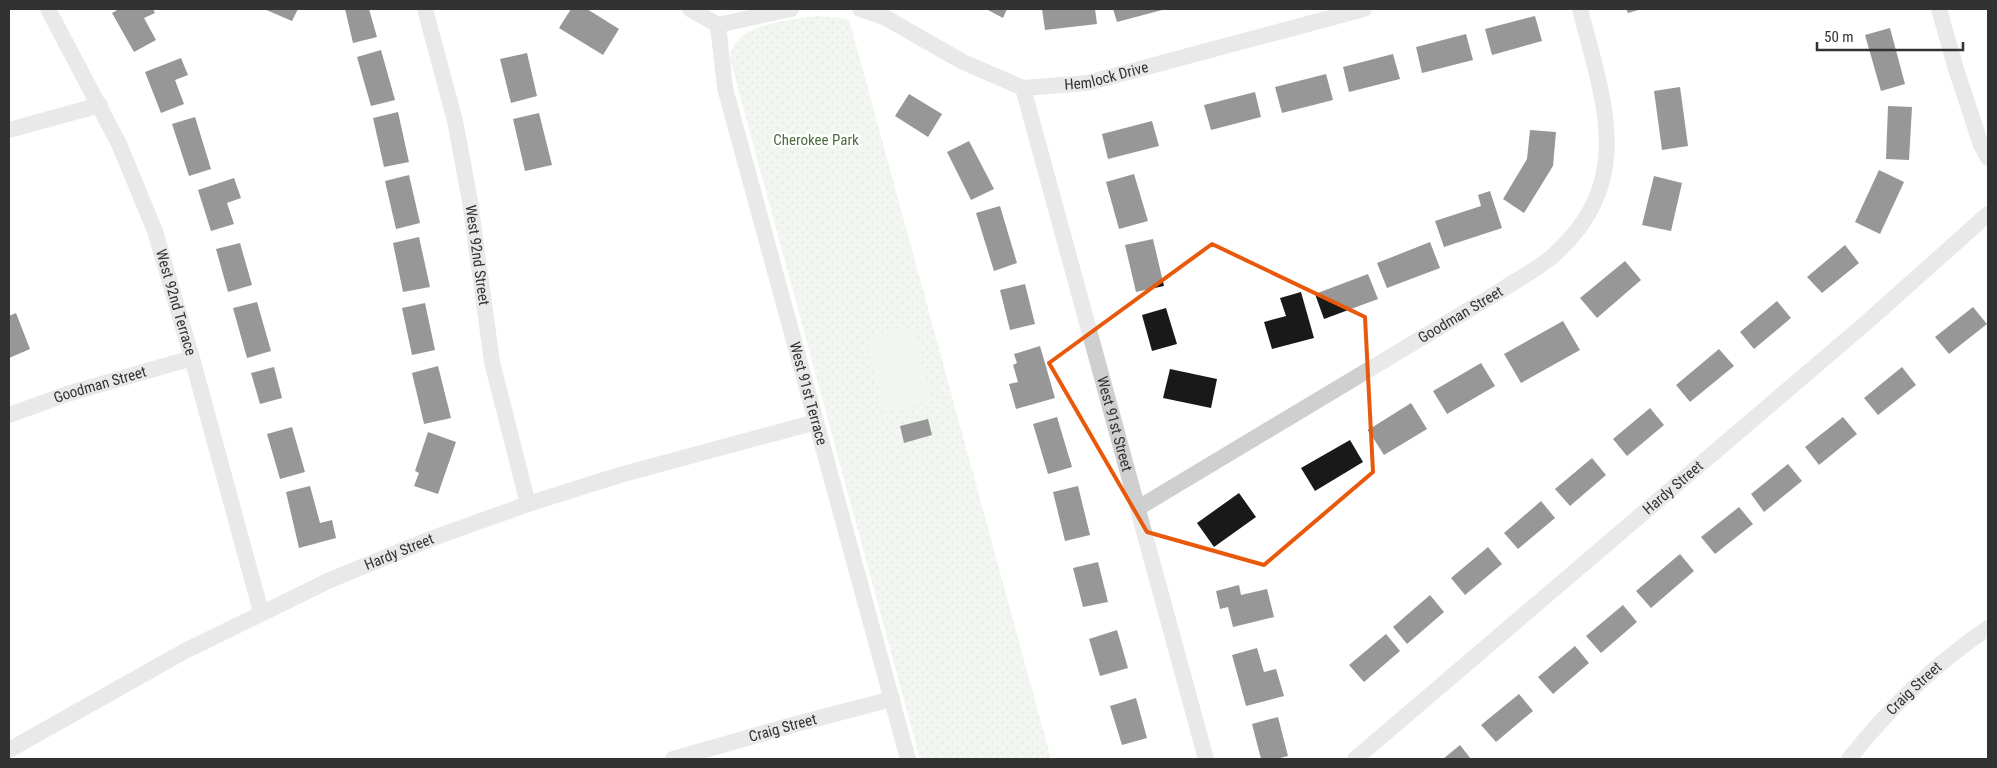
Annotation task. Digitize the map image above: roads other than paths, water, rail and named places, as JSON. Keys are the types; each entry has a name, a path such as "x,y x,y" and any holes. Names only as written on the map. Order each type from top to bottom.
{"street":[{"name":"West 92nd Terrace","path":"48,9 120,144 155,231 192,358 261,612"},
{"name":"West 92nd Street","path":"426,9 455,121 470,202 492,362 528,504"},
{"path":"690,9 718,25 791,9"},
{"name":"Hemlock Drive","path":"860,9 886,18 963,62 1023,88 1087,83 1364,9"},
{"name":"Goodman Street","path":"1138,508 1500,291 1553,256 1576,232 1593,205 1604,176 1607,153 1607,122 1603,100 1580,9"},
{"path":"1940,9 1956,69 1988,158"},
{"name":"West 91st Terrace","path":"718,25 725,88 908,759"},
{"name":"West 91st Street","path":"1023,88 1206,759"},
{"path":"9,130 100,105"},
{"name":"Hardy Street","path":"1355,759 1867,322 1988,214"},
{"name":"Goodman Street","path":"9,415 67,394 192,358"},
{"name":"Hardy Street","path":"9,750 183,652 261,612 347,572 433,538 528,504 620,475 816,422"},
{"name":"Craig Street","path":"1849,759 1899,701 1931,671 1988,628"},
{"name":"Craig Street","path":"673,759 892,699"}],"park label":[{"name":"Cherokee Park","path":"816,140"}]}
